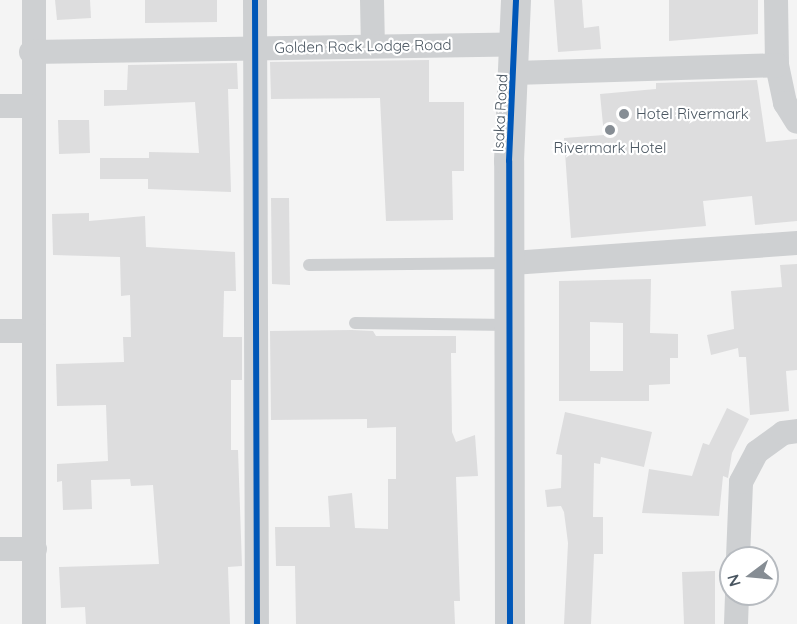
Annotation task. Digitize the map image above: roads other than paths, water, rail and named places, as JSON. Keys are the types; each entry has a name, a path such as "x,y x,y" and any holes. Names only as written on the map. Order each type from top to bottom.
{"street":[{"path":"34,0 31,52 34,624"},
{"path":"255,0 257,624"},
{"path":"372,0 373,46"},
{"name":"Isaka Road","path":"510,624 512,263 509,161 516,0"},
{"path":"776,0 777,65 785,103 797,122"},
{"name":"Golden Rock Lodge Road","path":"31,52 514,44"},
{"path":"514,73 777,65"},
{"path":"0,106 31,106"},
{"path":"512,263 797,243"},
{"path":"0,331 34,331"},
{"path":"738,546 741,482 757,452 783,433 797,431"},
{"path":"0,549 35,549"},
{"path":"736,624 737,606"}],"lane":[{"path":"309,265 512,263"},
{"path":"356,323 512,325"}],"place":[{"name":"Hotel Rivermark","path":"624,114"},
{"name":"Rivermark Hotel","path":"610,130"}]}
